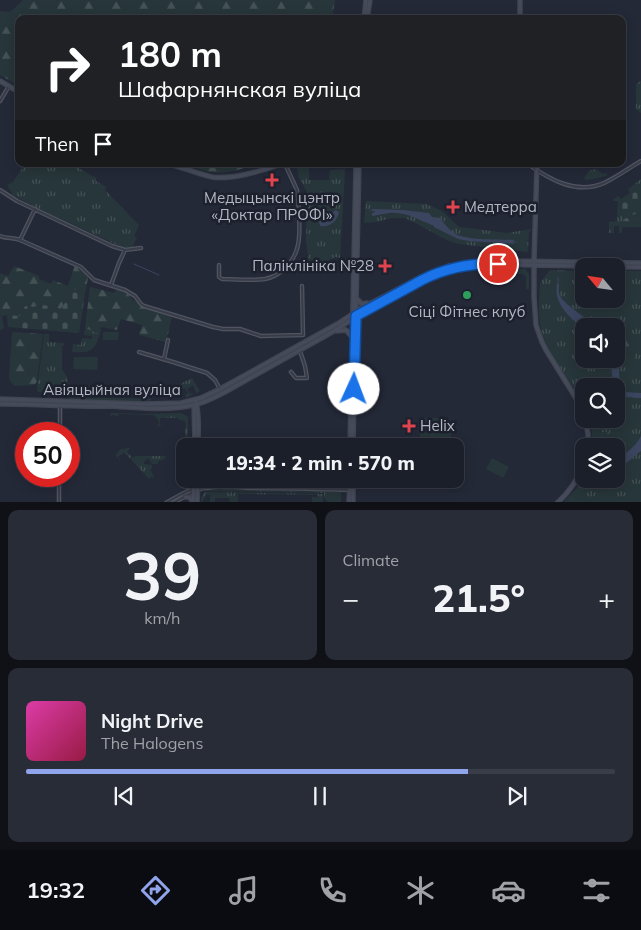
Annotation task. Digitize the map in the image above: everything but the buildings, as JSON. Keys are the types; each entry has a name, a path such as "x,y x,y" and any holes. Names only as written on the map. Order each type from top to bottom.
{"main road":[{"path":"366,15 368,0"},
{"path":"520,0 520,15"},
{"path":"0,81 15,90"},
{"path":"180,167 210,176 225,177 238,176 270,167"},
{"path":"352,438 352,337 357,299 357,167"},
{"path":"352,438 357,167"},
{"path":"537,170 534,263 535,315 538,331 546,350 575,395"},
{"path":"537,176 542,174"},
{"path":"354,316 373,302 421,277 449,266 474,262 641,263"},
{"path":"354,316 422,280 462,266 534,263 575,265"},
{"path":"625,267 641,267"},
{"path":"357,299 363,304 373,302"},
{"name":"Авіяцыйная вуліца","path":"60,403 143,404 181,403 195,400 266,368 334,331 354,316"},
{"name":"Авіяцыйная вуліца","path":"0,399 169,408 196,405 212,399 259,371 269,362 354,316"},
{"path":"334,331 344,329 352,337"},
{"path":"266,368 270,365 269,362"},
{"path":"195,400 198,438"},
{"path":"0,404 60,403"},
{"path":"194,438 196,405"},
{"path":"557,502 565,496 575,482"},
{"path":"193,502 195,489"},
{"path":"195,489 197,502"},
{"path":"351,490 351,502"},
{"path":"185,496 190,497 193,502"}],"street":[{"path":"0,101 9,86"},
{"path":"533,167 560,183 574,187 591,187 603,184 641,161"},
{"path":"219,265 219,277 222,279 268,278 287,267 298,244 298,198 297,190 286,167"},
{"path":"0,190 17,201 112,246 125,250 141,248"},
{"path":"20,240 35,209"},
{"path":"0,236 20,240 73,264 85,270 94,280 125,290 135,296 141,304 216,328 240,329 261,336 302,335 302,286"},
{"path":"111,286 125,250"},
{"path":"164,359 168,340"},
{"path":"291,372 296,378 307,378 300,350"},
{"path":"139,352 208,374 216,380 220,389"},
{"path":"60,403 60,422"},
{"path":"166,502 182,493 217,486 351,490"},
{"path":"59,487 59,502"},
{"path":"173,502 195,489"}],"green space":[{"path":"23,0 335,0 333,15 15,15 15,84 0,75 0,11 10,12"},
{"path":"641,81 641,113 636,109 636,84"},
{"path":"23,167 77,167 96,178 96,181 106,187 105,190 139,225 134,236 137,238 132,248 126,249 13,195 7,185 13,182"},
{"path":"196,167 246,167 223,172 206,171"},
{"path":"297,167 309,167 309,180 329,180 330,170 345,169 340,258 335,257 320,265 312,266 309,263 306,241 307,192 299,178"},
{"path":"596,169 608,175 586,180 584,178 589,171"},
{"path":"641,179 641,183 619,205 626,223 641,224 641,227 622,227 622,233 619,233 619,226 614,226 614,233 609,233 609,222 617,221 618,201 613,200 618,196 621,199 630,193 628,189"},
{"path":"641,183 641,211 624,219 619,205"},
{"path":"366,201 426,204 442,211 459,227 507,233 532,229 529,232 528,252 459,244 449,241 404,218 364,223"},
{"path":"641,211 641,224 626,223 624,219"},
{"path":"75,265 88,278 85,294 81,291 73,290 61,309 44,305 25,306 20,316 2,316 4,328 0,330 0,273 8,276 14,266 39,276 39,279 51,284 53,280 68,286"},
{"path":"500,269 525,269 529,274 529,289 526,289 525,275 502,273"},
{"path":"550,270 575,271 575,308 625,308 625,271 641,271 641,502 564,502 577,488 625,488 625,438 592,438 591,428 625,428 625,378 575,378 575,390 558,365 542,333 539,308 540,284"},
{"path":"628,280 634,286 638,283 641,284 641,289 625,288 625,282"},
{"path":"90,287 114,293 117,289 126,292 133,300 172,317 166,342 139,335 142,325 121,319 117,330 101,327 100,334 85,328"},
{"path":"73,290 81,291 85,294 79,333 8,327 7,315 20,316 25,306 44,305 61,309"},
{"path":"626,300 631,306 630,312 622,313 616,308 625,308"},
{"path":"349,318 349,320 259,370"},
{"path":"85,328 100,334 96,345 87,351 72,352 73,344 81,345 82,338 92,339 92,336 84,335"},
{"path":"12,332 43,334 37,382 34,385 14,386 9,379"},
{"path":"103,332 119,332 118,340 103,340"},
{"path":"626,333 629,339 628,343 631,344 630,350 635,354 636,362 634,366 625,364"},
{"path":"44,334 49,334 49,342 64,343 64,346 62,346 62,369 67,377 70,393 38,392 37,387"},
{"path":"74,357 98,357 97,370 73,369"},
{"path":"192,378 200,391 196,393 193,385 187,389 190,394 193,394 186,398 185,395 188,393 185,388 181,389 178,385"},
{"path":"69,397 152,400 143,402 68,399"},
{"path":"111,413 181,413 188,417 188,438 185,438 186,422 178,418 160,418 160,425 164,426 158,426 158,420 153,415 110,415"},
{"path":"422,418 443,418 443,429 421,428"},
{"path":"420,432 451,433 451,438 420,438"},
{"path":"601,432 607,432 609,435 608,438 601,438"},
{"path":"130,448 127,452 133,458 135,456 165,456 166,458 157,464 152,464 148,458 143,463 152,465 150,470 154,476 149,479 125,453 118,457 121,460 116,456 121,449"},
{"path":"492,458 509,467 503,478 486,469"},
{"path":"205,489 341,492 341,502 328,502 324,498 324,493 205,491"},
{"path":"205,492 323,494 323,502 312,502 312,497 318,497 318,495 238,494 238,502 230,502 229,498 215,498 215,502 210,502 210,495 206,495 201,502"}],"water":[{"path":"373,209 429,213 432,217 440,218 450,230 459,236 514,240 514,244 458,239 433,225 407,215 389,213 372,216 372,213 375,211 370,211"},
{"path":"336,210 339,212 335,221 327,226 320,226 320,219"},
{"path":"557,284 559,284 559,293 563,300 586,318 575,318 575,322 573,320 560,304 556,291"},
{"path":"611,368 618,368 620,378 613,378"},
{"path":"625,392 641,393 641,398 625,396"},
{"path":"641,436 641,451 625,464 625,453"}],"waterway":[{"path":"134,264 159,275"},
{"path":"558,278 558,284"}],"place":[{"name":"Медыцынскі цэнтр «Доктар ПРОФІ»","path":"272,180"},
{"name":"Медтерра","path":"453,207"},
{"name":"Паліклініка №28","path":"385,266"},
{"name":"Сіці Фітнес клуб","path":"467,295"},
{"name":"Helix","path":"409,426"}],"route":[{"path":"354,389 356,316 432,275 462,266 498,264"}]}
